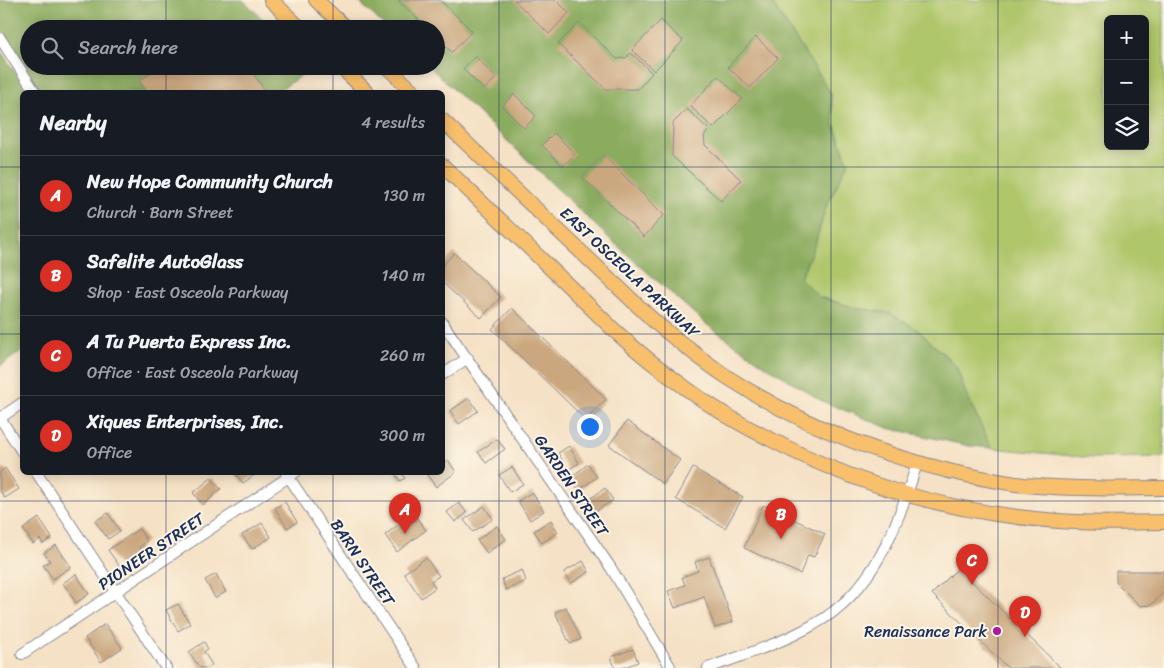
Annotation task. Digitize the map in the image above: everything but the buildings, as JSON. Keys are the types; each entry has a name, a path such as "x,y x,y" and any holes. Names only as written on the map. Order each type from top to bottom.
{"main road":[{"path":"271,0 292,20"},
{"path":"316,0 337,20"},
{"path":"349,75 365,90"},
{"path":"396,75 412,90"},
{"name":"EAST OSCEOLA PARKWAY","path":"445,123 655,322 728,377 812,423 860,444 917,463 988,480 1024,485 1108,489 1164,488"},
{"path":"445,168 616,331 655,365 689,391 748,428 808,458 854,478 907,495 1001,515 1100,523 1164,522"}],"street":[{"path":"0,38 20,69"},
{"path":"24,75 34,90"},
{"name":"GARDEN STREET","path":"445,326 611,568 671,668"},
{"path":"445,373 468,358"},
{"path":"20,404 0,418 20,449"},
{"path":"708,668 789,638 815,625 834,612 874,568 883,552 907,495 917,463"},
{"path":"38,475 166,668"},
{"name":"PIONEER STREET","path":"22,654 289,475"},
{"name":"BARN STREET","path":"291,475 416,668"}],"green space":[{"path":"0,0 243,0 264,20 20,20 20,58 0,27"},
{"path":"357,0 770,0 831,94 833,121 848,163 826,207 815,244 800,278 819,297 856,308 890,313 918,330 956,366 967,397 992,448 969,446 888,428 822,401 763,364 706,324 611,240 438,75 445,75 445,20 378,20"},
{"path":"770,0 1164,0 1164,457 1093,458 992,448 967,397 956,366 918,330 890,313 856,308 819,297 800,278 815,244 826,207 848,163 833,121 831,94"},
{"path":"0,50 27,90 20,90 20,352 0,366"},
{"path":"31,75 302,75 279,90 41,90"}],"place":[{"name":"New Hope Community Church","path":"405,534"},
{"name":"Safelite AutoGlass","path":"781,539"},
{"name":"A Tu Puerta Express Inc.","path":"972,585"},
{"name":"Renaissance Park","path":"997,631"},
{"name":"Xiques Enterprises, Inc.","path":"1025,637"}]}
